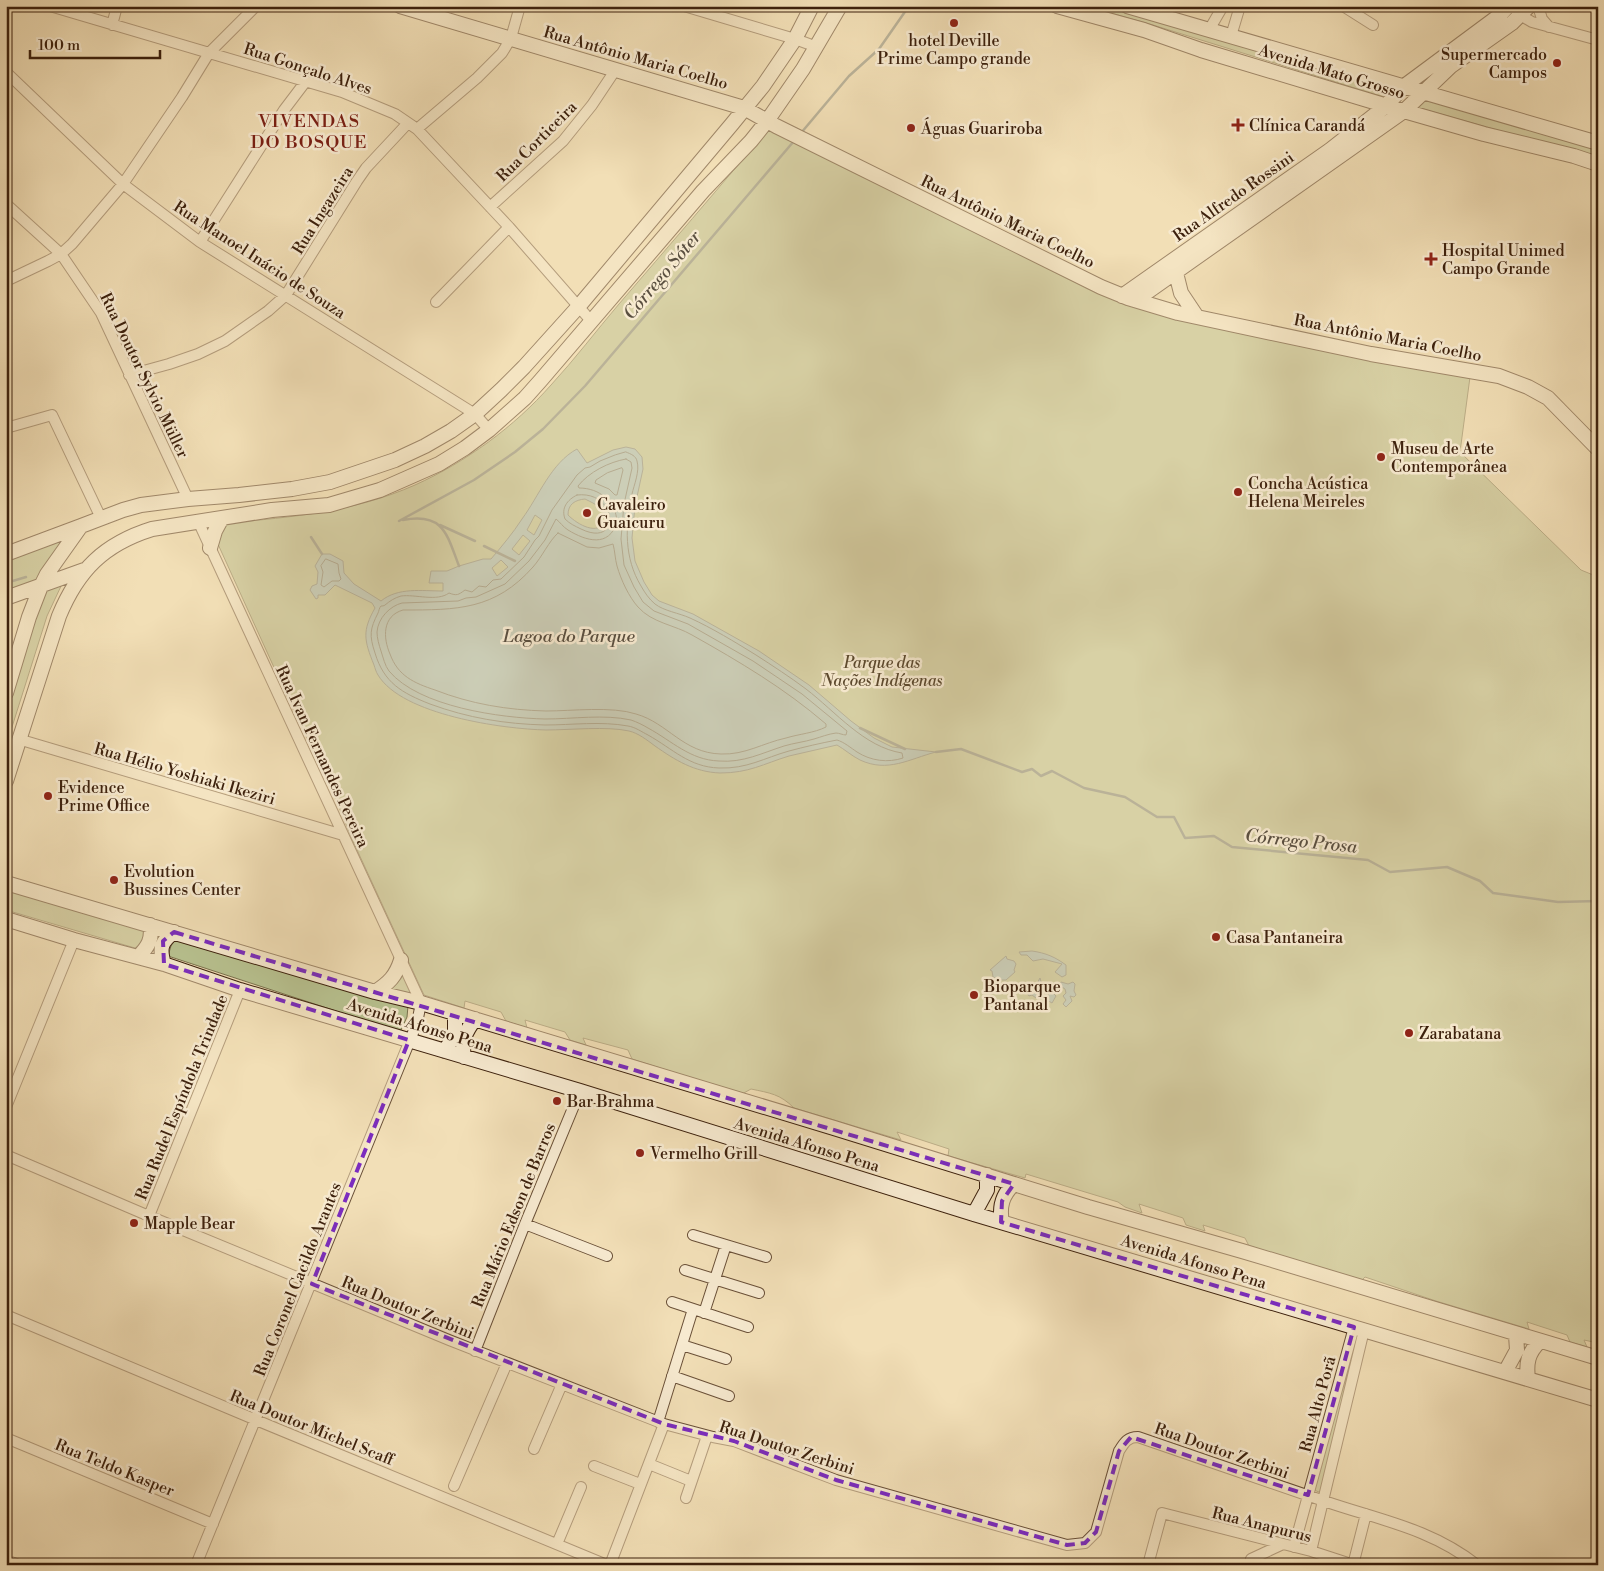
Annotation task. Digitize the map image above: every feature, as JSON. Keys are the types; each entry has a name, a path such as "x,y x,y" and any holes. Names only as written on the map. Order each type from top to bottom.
{"main road":[{"name":"Rua Antônio Maria Coelho","path":"400,6 744,108 786,131 1122,296 1157,308 1371,354 1499,376 1528,386 1548,398 1598,449"},
{"path":"6,554 141,505 188,498 292,489 330,482 396,460 431,442 474,414 524,367 579,306 763,86 812,6"},
{"path":"6,781 12,736 65,601 84,570 118,543 135,534 152,529 272,510 329,505 380,490 439,464 490,430 525,398 703,191 751,141 767,121 816,47 840,6"},
{"name":"Avenida Mato Grosso","path":"1057,6 1144,30 1201,50 1386,106 1598,164"},
{"name":"Avenida Mato Grosso","path":"1127,6 1597,143"},
{"name":"Rua Alfredo Rossini","path":"1122,296 1330,150 1386,106 1403,87 1478,32 1500,15 1508,6"},
{"path":"1136,300 1404,111 1444,73 1472,53 1520,9"},
{"path":"1144,30 1145,22 1158,15"},
{"path":"1472,53 1473,43 1478,32"},
{"path":"1201,50 1223,45 1231,36"},
{"path":"1444,73 1444,90 1447,99"},
{"path":"1574,156 1590,153 1597,143"},
{"path":"1176,273 1181,293 1197,317"},
{"path":"272,510 287,498 292,489"},
{"path":"198,521 198,515 203,507 239,495"},
{"path":"210,548 215,531 222,518"},
{"path":"6,693 29,617 41,586 47,574 81,526"},
{"path":"6,598 84,570"},
{"name":"Avenida Afonso Pena","path":"6,883 375,992 475,1019 1097,1210 1242,1251 1539,1342 1598,1358"},
{"name":"Avenida Afonso Pena","path":"6,919 74,940 164,964 240,990 580,1091 974,1214 1598,1400"},
{"path":"138,957 151,940 150,925"},
{"path":"164,964 161,946 164,940 174,932"},
{"path":"375,992 392,979 398,971 401,960"},
{"path":"445,1051 455,1034 456,1014"},
{"path":"464,1057 463,1037 475,1019"},
{"path":"974,1214 987,1190 987,1176"},
{"path":"1002,1222 1000,1212 1002,1201 1014,1184"},
{"path":"1505,1372 1517,1350 1516,1334"},
{"path":"1528,1379 1527,1362 1532,1348 1539,1342"}],"street":[{"name":"Rua Gonçalo Alves","path":"50,6 306,81 350,95 395,114 413,126 509,227 592,322"},
{"path":"112,25 117,6"},
{"path":"6,281 61,254 103,210 182,97 208,53 256,6"},
{"name":"Rua Ingazeira","path":"129,374 191,356 226,341 268,311 286,295 366,168 413,126 477,78 502,53 511,38 520,6"},
{"path":"684,6 794,38 816,47"},
{"path":"1209,30 1223,6"},
{"path":"1231,36 1240,6"},
{"path":"1343,6 1373,25"},
{"path":"1538,6 1542,19 1550,28"},
{"path":"1520,9 1532,22 1598,40"},
{"name":"Rua Corticeira","path":"490,207 562,140 592,105 616,69"},
{"name":"Rua Manoel Inácio de Souza","path":"6,72 123,184 200,242 474,414 490,430"},
{"path":"200,242 284,110 306,81"},
{"name":"Rua Doutor Sylvio Müller","path":"6,204 61,254 101,313 188,498"},
{"path":"436,302 509,227"},
{"path":"6,428 52,415 101,518"},
{"name":"Rua Ivan Fernandes Pereira","path":"198,521 421,1003"},
{"name":"Rua Hélio Yoshiaki Ikeziri","path":"12,736 343,835"},
{"path":"6,1106 74,940"},
{"name":"Rua Rudel Espíndola Trindade","path":"149,1216 240,990"},
{"name":"Rua Coronel Cacildo Arantes","path":"196,1565 312,1284 409,1040 421,1003"},
{"name":"Rua Mário Edson de Barros","path":"474,1350 580,1091"},
{"name":"Rua Doutor Zerbini","path":"6,1154 312,1284 661,1423 734,1442 836,1480 1067,1545 1085,1543 1096,1532 1119,1451 1126,1440 1138,1437 1324,1501 1420,1531 1442,1542 1477,1565"},
{"path":"525,1224 607,1256"},
{"path":"693,1235 766,1257"},
{"path":"704,1313 726,1245"},
{"path":"684,1270 759,1293"},
{"path":"672,1302 748,1328"},
{"path":"608,1565 648,1464 693,1309"},
{"name":"Rua Doutor Michel Scaff","path":"6,1315 608,1565"},
{"name":"Rua Alto Porã","path":"1294,1547 1335,1395 1359,1328"},
{"name":"Rua Alto Porã","path":"1314,1552 1348,1398 1359,1328"},
{"path":"682,1344 726,1359"},
{"path":"454,1486 507,1363"},
{"path":"672,1376 729,1396"},
{"path":"534,1449 562,1384"},
{"path":"1335,1395 1348,1398"},
{"path":"686,1498 707,1436"},
{"name":"Rua Teldo Kasper","path":"6,1438 213,1524"},
{"path":"648,1464 691,1481"},
{"path":"594,1466 640,1484"},
{"path":"557,1544 582,1487"},
{"name":"Rua Anapurus","path":"1148,1565 1162,1513 1314,1552 1353,1565"},
{"path":"1353,1565 1366,1514"},
{"path":"1250,1562 1256,1538"},
{"path":"1250,1562 1283,1544"},
{"path":"1314,1552 1327,1565"},
{"path":"6,1560 19,1565"}],"highlighted area":[{"path":"174,932 1014,1184 1002,1201 1001,1222 1354,1327 1308,1495 1131,1437 1119,1451 1096,1532 1085,1543 1067,1545 836,1480 734,1441 664,1424 312,1284 409,1040 164,964 163,941"}],"green space":[{"path":"1086,6 1119,6 1396,90 1390,99"},
{"path":"1424,96 1598,147 1598,159 1413,106"},
{"name":"Parque das Nações Indígenas","path":"771,130 1092,288 1470,377 1460,452 1581,570 1598,577 1598,1343 1584,1340 1587,1347 1570,1342 1567,1335 1527,1322 1529,1329 1365,1277 1362,1280 1249,1246 1245,1238 1203,1225 1205,1231 1186,1225 1183,1218 1139,1204 1142,1213 1125,1207 1118,1202 1026,1174 1025,1178 948,1156 949,1149 897,1132 901,1140 794,1108 779,1097 769,1093 751,1089 742,1094 632,1059 628,1050 583,1038 586,1045 570,1040 565,1032 525,1020 527,1028 506,1021 501,1012 465,1001 464,1008 424,995 352,839 332,790 217,542 217,534 227,523 323,512 392,494 453,466 488,442 521,415 551,385 766,132"},
{"path":"69,536 34,583 6,591 6,559"},
{"path":"62,584 47,616 6,746 6,708 44,589"},
{"path":"6,884 144,926 144,939 135,948 6,910"},
{"path":"177,937 408,1006 407,1017 401,1030 394,1030 168,956 171,946"},
{"path":"400,968 414,997 383,989"},
{"path":"1355,1330 1362,1332 1324,1494 1314,1490"}],"water":[{"name":"Lagoa do Parque","path":"626,447 635,449 642,457 643,469 635,506 632,538 635,561 652,595 659,601 693,614 759,651 809,685 874,738 892,747 936,752 898,764 880,765 860,760 837,745 789,756 748,770 720,773 693,768 670,756 636,733 629,731 599,728 527,729 480,723 455,717 430,710 408,700 390,689 378,675 366,642 366,630 375,608 372,603 335,585 325,595 318,595 316,599 310,590 312,586 317,584 318,572 315,566 322,554 330,554 343,561 344,573 354,584 381,601 403,592 419,590 443,591 443,583 429,583 431,571 447,571 483,559 491,559 519,524 553,471 568,455 577,449 587,463 613,450","holes":["585,499 601,509 606,521 598,528 582,525 568,515 571,505","535,515 542,520 534,535 527,530","523,535 530,541 519,555 512,549","501,560 508,567 497,576 492,568"]},
{"path":"1032,951 1050,956 1066,965 1066,975 1062,977 1055,972 1062,964 1043,959 1033,961 1027,955 1021,955 1019,952"},
{"path":"1006,956 1007,959 1014,961 1016,964 1015,972 1006,980 999,980 993,977 990,970"},
{"path":"1040,978 1042,985 1035,990 1039,996 1036,998 1032,995 1029,996 1025,990 1027,987 1035,987"},
{"path":"1050,982 1055,986 1052,992 1056,996 1052,1003 1047,1000 1049,992 1045,986"},
{"path":"1061,982 1068,984 1073,982 1075,984 1074,991 1076,995 1074,997 1070,996 1072,1001 1066,1007 1063,1004 1066,1000 1063,996 1066,993 1065,989 1059,985"}],"waterway":[{"name":"Córrego Sóter","path":"801,133 849,76 879,49 909,6"},
{"name":"Córrego Sóter","path":"399,521 474,480 515,452 543,429 585,386 794,141"},
{"name":"Córrego Prosa","path":"403,520 417,518 427,519 436,523 447,536 459,566"},
{"path":"440,525 475,541"},
{"name":"Córrego Prosa","path":"311,537 322,554"},
{"path":"484,546 515,561"},
{"name":"Córrego Prosa","path":"6,583 26,577"},
{"path":"860,728 905,749"},
{"name":"Córrego Prosa","path":"936,752 961,749 1022,772 1032,769 1041,776 1052,771 1084,788 1125,797 1157,817 1174,817 1185,838 1214,836 1232,847 1368,860 1390,872 1447,867 1480,881 1493,893 1558,902 1598,901"}],"place":[{"name":"hotel Deville Prime Campo grande","path":"954,23"},
{"name":"Supermercado Campos","path":"1557,63"},
{"name":"Clínica Carandá","path":"1238,125"},
{"name":"Águas Guariroba","path":"911,128"},
{"name":"Hospital Unimed Campo Grande","path":"1431,259"},
{"name":"Museu de Arte Contemporânea","path":"1381,457"},
{"name":"Concha Acústica Helena Meireles","path":"1238,492"},
{"name":"Cavaleiro Guaicuru","path":"587,513"},
{"name":"Evidence Prime Office","path":"48,796"},
{"name":"Evolution Bussines Center","path":"114,880"},
{"name":"Casa Pantaneira","path":"1216,937"},
{"name":"Bioparque Pantanal","path":"974,995"},
{"name":"Zarabatana","path":"1409,1033"},
{"name":"Bar Brahma","path":"557,1101"},
{"name":"Vermelho Grill","path":"640,1153"},
{"name":"Mapple Bear","path":"134,1223"}],"district":[{"name":"VIVENDAS DO BOSQUE","path":"309,131"}]}
